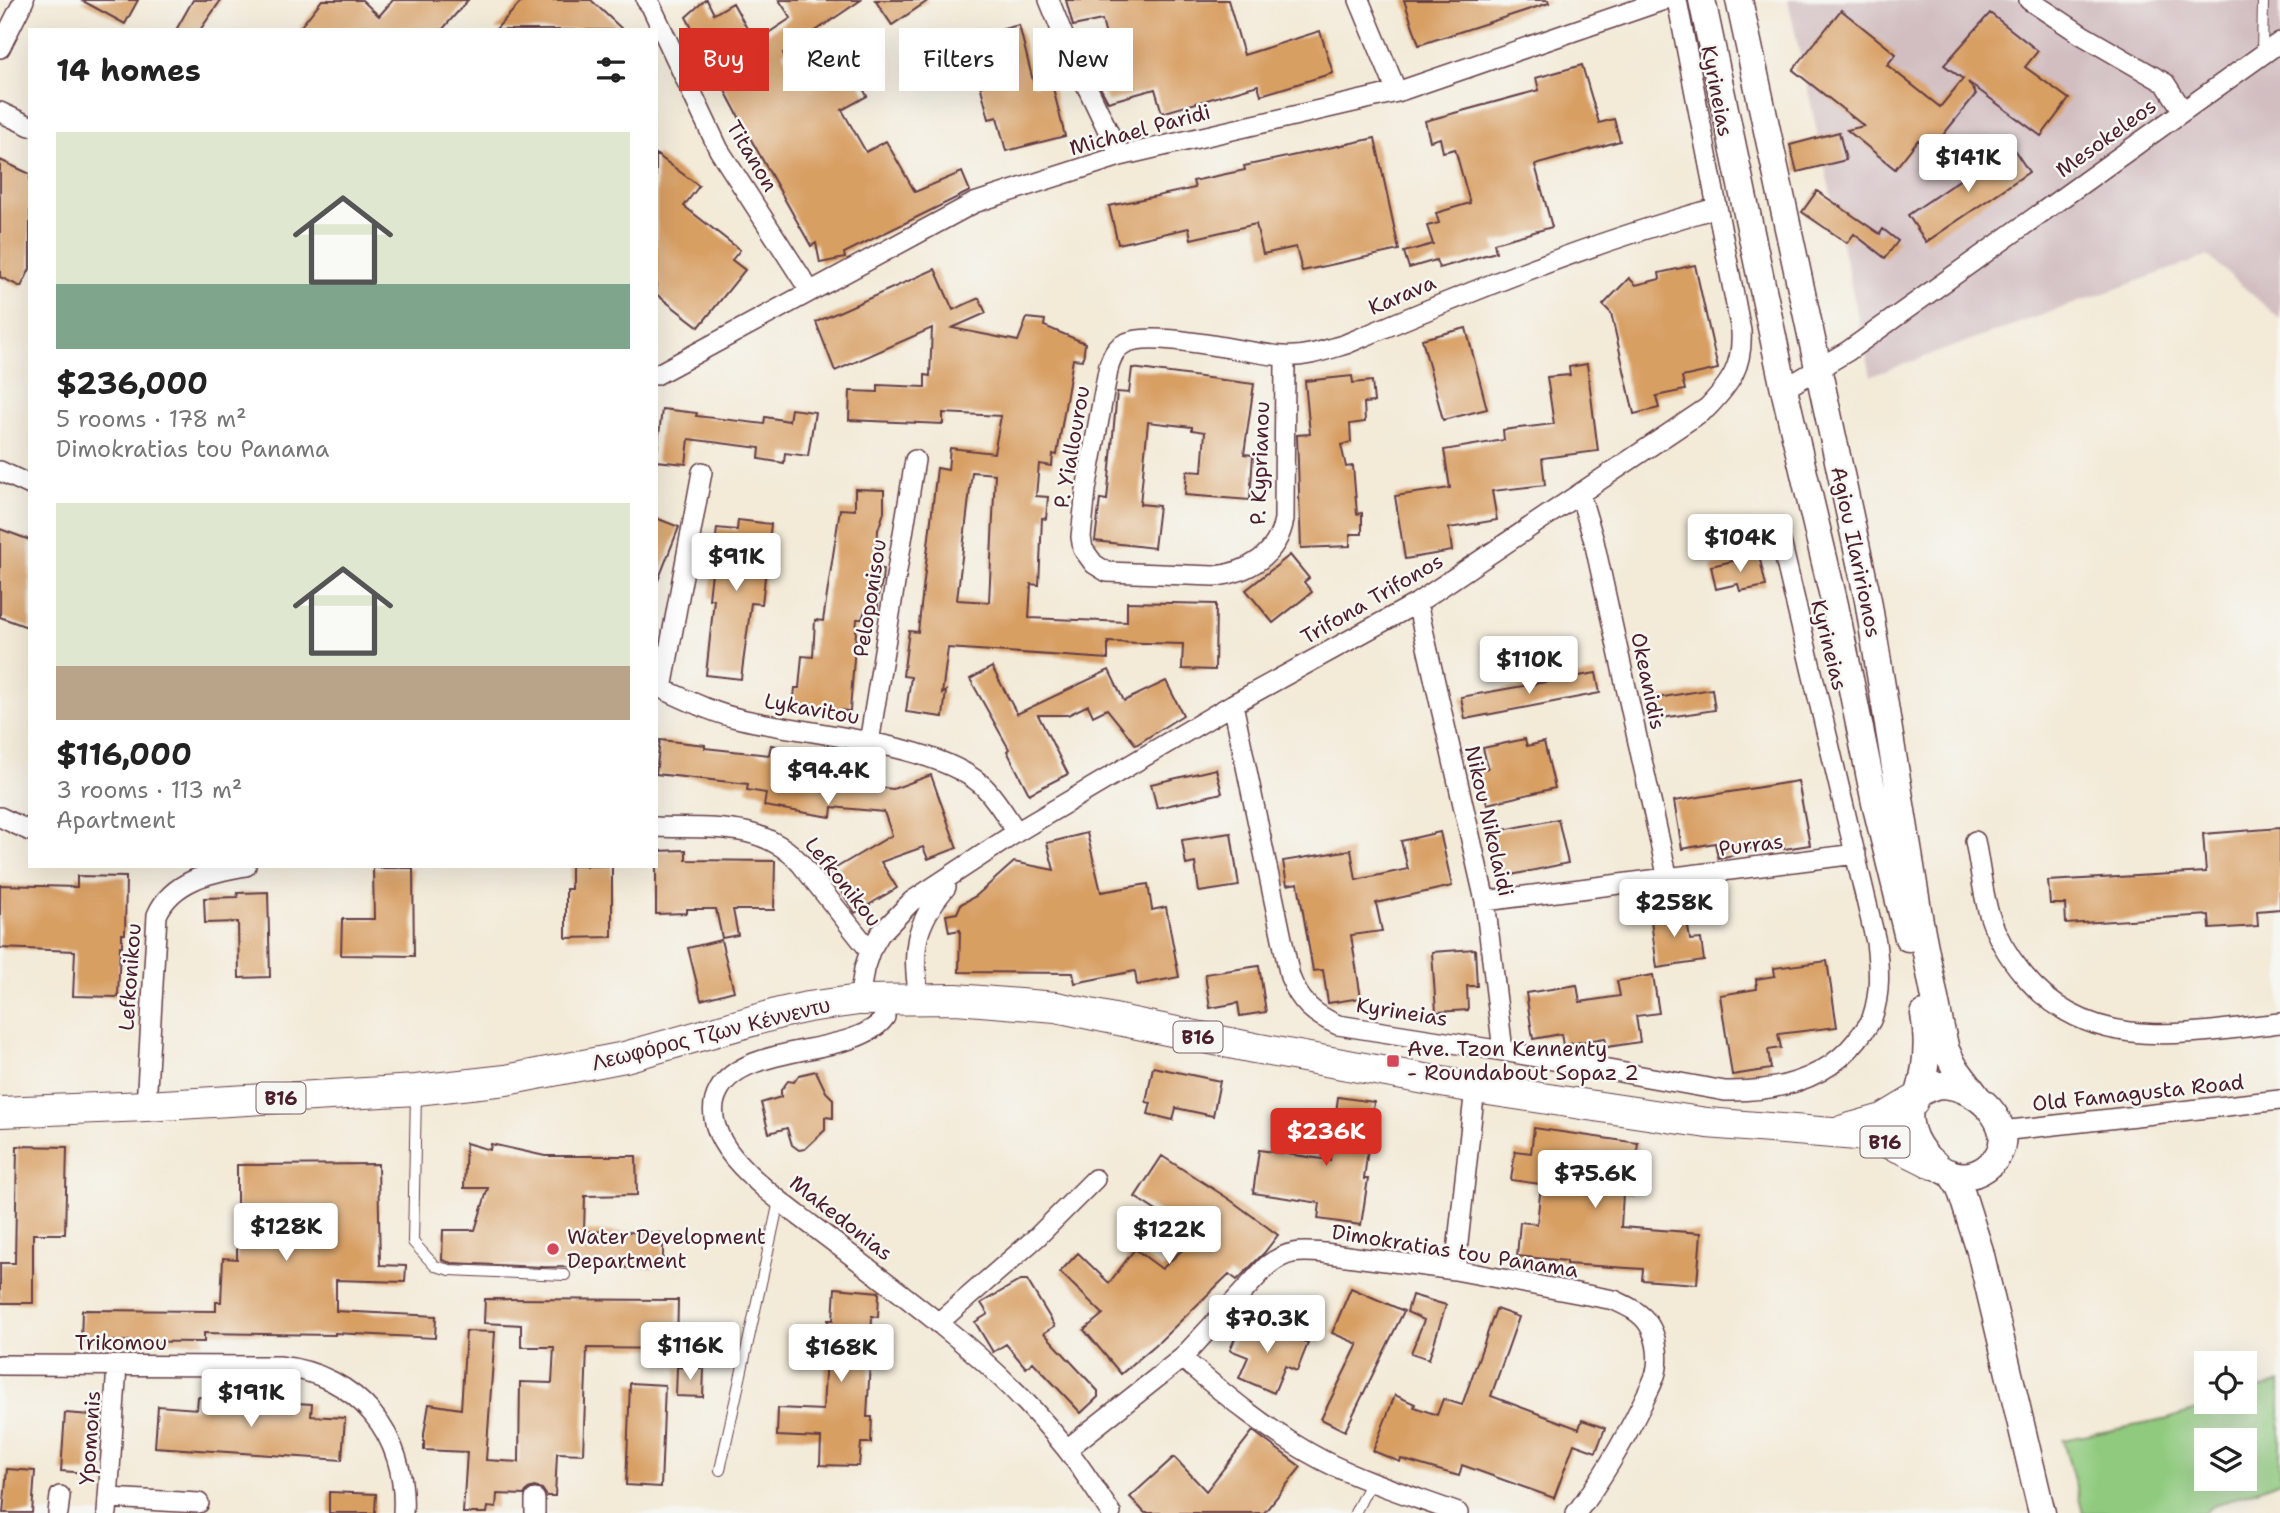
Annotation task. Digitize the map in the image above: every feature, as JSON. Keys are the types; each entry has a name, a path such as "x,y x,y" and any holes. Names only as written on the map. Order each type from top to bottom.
{"main road":[{"name":"Agiou Ilaririonos","path":"1702,0 1784,389 1835,605 1874,803 1920,989 1927,1053 1925,1074 1916,1098"},
{"name":"Agiou Ilaririonos","path":"1739,0 1868,600 1920,922 1940,1024 1946,1049 1954,1066 1979,1098"},
{"name":"Λεωφόρος Τζων Κέννεντυ","path":"0,1112 416,1090 506,1080 625,1057 780,1013 871,1000 919,999 1056,1007 1254,1048 1475,1088 1707,1123 1834,1132"},
{"path":"1980,1251 1982,1198 1986,1179 1999,1150 2001,1131 1991,1109 1979,1098 1951,1085 1939,1085 1916,1098 1910,1115 1911,1129 1916,1143 1942,1169 1965,1201 1980,1251 2042,1513"},
{"name":"B16","path":"1834,1132 1883,1119 1916,1098"},
{"name":"B16","path":"1834,1132 1880,1139 1908,1150 1942,1169"},
{"path":"1942,1169 1962,1175 1979,1171 1996,1158"}],"street":[{"path":"0,48 24,0"},
{"name":"Titanon","path":"646,0 652,6 719,150 810,291"},
{"path":"1049,0 1068,47 1120,156"},
{"path":"1359,0 1397,92"},
{"name":"Michael Paridi","path":"658,374 974,203 1120,156 1397,92 1664,0"},
{"name":"Kyrineias","path":"1677,0 1738,314"},
{"path":"2029,0 2082,35 2165,83 2183,111"},
{"name":"Mesokeleos","path":"1784,389 1849,352 2280,42"},
{"path":"0,112 28,125"},
{"name":"Karava","path":"1109,365 1112,356 1123,344 1147,337 1285,357 1322,351 1346,344 1559,257 1648,227 1716,208"},
{"name":"Trifona Trifonos","path":"871,1000 864,969 870,951 880,934 912,901 1017,832 1233,704 1417,603 1707,408 1721,394 1738,369 1742,344 1738,314"},
{"name":"P. Kyprianou","path":"1081,537 1087,558 1101,569 1113,573 1214,576 1238,571 1257,562 1271,550 1278,541 1284,519 1285,357"},
{"name":"P. Yiallourou","path":"1081,537 1086,490 1109,365"},
{"name":"Peloponisou","path":"869,743 915,460"},
{"path":"0,471 28,484"},
{"path":"659,687 702,472"},
{"name":"Okeanidis","path":"1580,494 1592,530 1668,878"},
{"name":"Kyrineias","path":"1233,704 1287,965 1299,997 1319,1017 1338,1025 1503,1051 1725,1091 1748,1091 1800,1081 1822,1071 1845,1054 1864,1031 1872,1019 1879,977 1876,942 1780,537"},
{"name":"Nikou Nikolaidi","path":"1417,603 1485,901 1503,1051"},
{"name":"Lykavitou","path":"659,687 729,716 907,751 948,765 970,776 993,796 1017,832"},
{"path":"0,817 28,830"},
{"name":"Lefkonikou","path":"658,827 745,832 777,842 790,851 870,951"},
{"path":"1975,841 1989,913 2000,941 2036,991 2066,1011 2089,1023 2142,1034 2171,1034 2280,1023"},
{"name":"Purras","path":"1485,901 1856,854"},
{"name":"Lefkonikou","path":"146,1106 157,915 165,900 186,884 214,872 235,868"},
{"name":"Trifona Trifonos","path":"919,999 915,967 917,937 930,906 961,871"},
{"name":"Makedonias","path":"871,1000 885,1017 873,1029 841,1041 750,1064 725,1081 719,1089 712,1112 720,1137 734,1158 779,1200 938,1323 992,1369 1066,1448 1111,1513"},
{"path":"1455,1270 1475,1088"},
{"name":"Old Famagusta Road","path":"2001,1131 2280,1100"},
{"path":"938,1323 1066,1210 1095,1179"},
{"name":"Dimokratias tou Panama","path":"1066,1448 1182,1358 1280,1256 1306,1252 1324,1253 1455,1270 1614,1300 1634,1309 1647,1322 1658,1355 1655,1377 1628,1433 1604,1474 1576,1513"},
{"path":"1182,1358 1260,1421 1321,1459 1425,1507 1458,1513"},
{"name":"Trikomou","path":"0,1365 298,1368 335,1382 358,1397 384,1428 402,1473 403,1513"},
{"name":"Ypomonis","path":"108,1506 117,1366"},
{"path":"108,1506 199,1503"}],"lane":[{"path":"2262,55 2263,0"},
{"path":"416,1090 413,1242 435,1266 450,1270 565,1275"},
{"path":"720,1470 779,1200"},
{"path":"1355,1513 1371,1481"}],"shaded area":[{"path":"1788,0 2280,0 2280,319 2208,256 1871,376"}],"green space":[{"path":"2280,1382 2280,1481 2257,1490 2257,1428 2194,1428 2194,1491 2253,1491 2211,1507 2204,1513 2083,1513 2063,1440 2168,1419 2194,1410 2194,1414 2257,1414 2257,1389"}],"building":[{"path":"81,0 138,0 125,24"},
{"path":"193,0 221,0 201,28 177,28"},
{"path":"322,0 362,0 379,16 393,0 468,0 444,28 300,28"},
{"path":"523,0 591,0 621,28 497,28"},
{"path":"705,0 714,14 733,3 747,28 692,28 686,17"},
{"path":"779,0 861,0 820,28 783,28 783,91 864,91 867,96 842,110 866,152 886,141 915,192 962,172 970,191 844,253 845,258 820,263 816,243 811,246 725,91 769,91 769,32 791,18"},
{"path":"875,0 929,0 892,25"},
{"path":"1066,0 1228,0 1244,55 1320,31 1333,73 1261,95 1258,85 1162,113 1155,89 1108,102 1102,91 1133,91 1133,28 1104,28 1102,20 1073,26"},
{"path":"1404,0 1548,0 1549,3 1419,45"},
{"path":"1841,10 1896,54 1887,65 1940,107 1963,79 1944,65 1990,13 2038,51 2025,67 2069,99 2041,136 1968,82 1976,94 1931,150 1918,140 1895,169 1847,130 1864,126 1793,70"},
{"path":"1019,25 1033,91 1054,91 1065,136 1006,151 997,117 989,119 982,91 1019,91 1019,28 1007,28"},
{"path":"1582,65 1599,123 1614,119 1620,141 1535,165 1552,227 1494,243 1496,252 1439,268 1436,260 1409,268 1404,252 1433,244 1427,226 1439,223 1436,213 1470,203 1455,149 1443,152 1440,138 1430,141 1425,121 1539,90 1536,78"},
{"path":"1839,132 1846,160 1797,172 1790,145"},
{"path":"1375,138 1399,250 1302,271 1296,247 1263,254 1256,224 1191,239 1189,228 1118,244 1109,206 1195,188 1193,181 1245,170 1244,166"},
{"path":"2011,145 2029,172 1926,242 1908,215"},
{"path":"658,155 699,186 684,206 740,250 732,260 745,270 699,327 658,296"},
{"path":"0,160 28,173 28,273 21,287 0,277"},
{"path":"1817,191 1880,234 1883,229 1898,241 1885,258 1854,234 1847,243 1802,212"},
{"path":"1695,265 1718,369 1682,377 1685,390 1656,396 1659,408 1634,414 1611,313 1603,305 1629,278 1636,285 1660,279 1659,273"},
{"path":"935,269 953,310 979,298 986,313 952,328 1018,341 1027,318 1045,320 1044,326 1085,343 1083,360 1073,359 1057,455 1053,454 1052,466 1039,464 1036,496 1048,497 1046,519 1042,518 1039,585 1031,584 1029,618 1127,622 1127,602 1216,604 1215,670 1182,669 1183,644 1108,642 1108,659 948,648 942,694 946,691 943,717 906,712 911,677 903,676 909,631 918,632 937,468 948,470 950,448 994,453 1001,416 943,413 943,424 849,420 850,391 878,392 878,385 925,387 925,375 930,376 932,328 835,371 816,322","holes":["972,472 995,474 989,602 957,600"]},
{"path":"1466,328 1487,409 1443,420 1422,339"},
{"path":"1587,364 1598,451 1542,458 1545,485 1492,491 1497,520 1449,528 1452,551 1405,559 1395,496 1450,488 1444,450 1504,440 1503,430 1554,424 1547,377 1570,375 1569,367"},
{"path":"1132,368 1254,384 1244,454 1253,455 1250,500 1185,495 1187,471 1202,472 1205,432 1192,430 1192,427 1148,422 1140,504 1159,506 1154,548 1095,541 1100,499 1107,500 1117,392 1129,393"},
{"path":"1352,376 1353,383 1372,381 1374,402 1364,403 1365,422 1350,424 1351,442 1341,445 1346,467 1353,466 1357,514 1362,513 1362,534 1350,534 1350,546 1301,548 1297,435 1310,434 1305,381"},
{"path":"662,409 764,424 765,417 789,421 791,409 815,412 808,456 785,453 784,463 759,459 760,448 689,439 686,464 658,461"},
{"path":"855,489 884,490 884,512 872,566 883,569 878,610 865,610 862,619 857,619 850,711 793,707 795,688 799,688 802,656 813,657 815,620 823,621 840,509 855,510"},
{"path":"658,519 679,527 658,580"},
{"path":"738,520 771,524 762,604 751,603 741,679 706,675 714,599 709,599 717,528 737,530"},
{"path":"0,529 28,539 28,627 0,617"},
{"path":"1290,555 1309,578 1304,582 1312,592 1273,623 1246,590"},
{"path":"1759,555 1766,586 1740,591 1738,584 1716,589 1711,566"},
{"path":"992,667 1017,714 1109,670 1124,701 1166,681 1183,715 1136,745 1107,709 1093,716 1088,705 1068,715 1038,715 1068,774 1029,794 1007,751 1009,749 970,679"},
{"path":"1596,673 1600,693 1465,719 1461,697"},
{"path":"1712,689 1715,710 1655,719 1651,699"},
{"path":"1525,739 1527,746 1544,742 1555,788 1487,804 1479,770 1488,768 1483,748"},
{"path":"660,740 769,755 771,745 788,748 785,767 867,779 866,786 893,789 931,775 957,848 928,859 923,847 881,862 897,888 855,913 829,872 892,835 884,812 832,807 831,817 764,806 766,793 747,790 748,784 658,774"},
{"path":"1216,769 1222,793 1157,808 1151,784"},
{"path":"1798,781 1810,845 1784,849 1783,843 1718,858 1715,843 1682,849 1674,801"},
{"path":"1558,819 1568,863 1502,877 1493,832"},
{"path":"2280,828 2280,909 2257,911 2258,926 2210,929 2209,915 2066,924 2065,904 2050,904 2048,881 2206,872 2203,834"},
{"path":"1440,832 1452,886 1376,903 1382,931 1351,935 1361,998 1328,1003 1323,970 1313,971 1298,883 1287,885 1283,861 1351,850 1356,880 1408,869 1401,841"},
{"path":"1087,833 1101,892 1148,884 1152,910 1166,907 1179,977 1137,985 1135,971 1075,983 1073,973 959,972 960,930 949,932 946,915 957,913 961,904 976,896 1014,862 1054,870 1047,843"},
{"path":"1231,833 1239,886 1199,892 1195,863 1186,865 1182,840"},
{"path":"686,850 686,860 775,861 774,910 733,910 738,935 722,938 716,909 687,909 687,913 656,914 658,851"},
{"path":"373,868 413,868 414,956 341,955 342,919 374,919"},
{"path":"571,868 612,868 612,937 566,938 566,889 571,889"},
{"path":"77,876 126,877 125,934 122,934 120,946 118,997 73,996 75,951 0,948 0,885 77,887"},
{"path":"268,892 270,977 239,978 238,922 205,923 204,898 238,897 237,893"},
{"path":"1685,907 1690,940 1701,939 1704,961 1657,968 1650,912"},
{"path":"721,940 734,991 701,1000 688,948"},
{"path":"1475,949 1477,986 1467,986 1468,1010 1436,1012 1432,952"},
{"path":"1827,961 1837,1027 1778,1034 1781,1048 1768,1050 1771,1069 1732,1075 1720,995 1757,989 1756,979 1775,976 1774,968"},
{"path":"1259,966 1266,1012 1240,1016 1238,1003 1210,1008 1205,974"},
{"path":"1653,975 1659,1013 1636,1016 1640,1042 1607,1047 1605,1038 1563,1045 1561,1034 1533,1039 1526,993 1577,985 1580,1002 1620,996 1617,981"},
{"path":"1153,1067 1220,1081 1213,1116 1176,1108 1173,1120 1148,1114 1151,1103 1146,1102"},
{"path":"816,1071 826,1092 833,1099 833,1118 825,1117 825,1130 805,1149 799,1150 792,1145 787,1128 769,1133 761,1103 781,1097 781,1090 788,1081 794,1082 799,1075"},
{"path":"1338,1097 1374,1102 1364,1179 1368,1179 1361,1225 1318,1219 1320,1203 1253,1193 1259,1150 1330,1160"},
{"path":"1534,1128 1638,1143 1632,1194 1623,1193 1621,1227 1701,1233 1697,1284 1642,1280 1643,1269 1566,1264 1566,1261 1517,1256 1520,1222 1537,1224 1541,1184 1511,1180 1515,1151 1531,1153"},
{"name":"Water Development Department","path":"466,1143 490,1150 491,1144 545,1156 636,1156 637,1195 585,1196 584,1231 663,1233 663,1268 543,1267 451,1263 442,1260 443,1230 475,1230 488,1188 464,1188"},
{"path":"17,1146 67,1147 65,1234 33,1234 33,1303 0,1303 0,1263 15,1263"},
{"path":"1162,1156 1229,1199 1278,1235 1237,1280 1229,1274 1160,1341 1121,1374 1084,1330 1103,1314 1060,1272 1078,1253 1109,1283 1135,1249 1162,1269 1196,1237 1135,1197"},
{"path":"378,1164 380,1265 406,1266 405,1282 336,1280 336,1311 436,1316 435,1338 335,1333 204,1333 204,1342 81,1341 82,1310 216,1311 216,1302 221,1302 223,1258 237,1259 237,1165"},
{"path":"1021,1280 1027,1280 1055,1326 1044,1333 1098,1391 1098,1397 1081,1413 1033,1362 1026,1368 1006,1344 993,1352 975,1322 988,1314 981,1303"},
{"path":"835,1288 879,1292 878,1317 872,1316 867,1417 872,1417 871,1443 861,1443 859,1466 820,1465 821,1438 777,1436 778,1408 823,1410 828,1320 833,1320"},
{"path":"1351,1288 1404,1311 1345,1431 1321,1419 1358,1344 1332,1333"},
{"path":"1412,1295 1446,1305 1429,1359 1411,1353 1424,1320 1407,1312"},
{"path":"485,1299 678,1300 677,1349 587,1348 583,1454 557,1453 555,1496 547,1496 542,1489 534,1487 528,1489 524,1495 497,1494 496,1508 488,1507 487,1513 463,1513 467,1452 424,1450 424,1434 429,1404 461,1409 466,1331 495,1332 486,1460 519,1462 520,1382 552,1383 554,1347 521,1347 521,1325 484,1323"},
{"path":"1496,1309 1519,1317 1491,1396 1579,1429 1582,1420 1605,1428 1596,1452 1574,1444 1554,1498 1462,1465 1459,1476 1401,1459 1400,1462 1373,1451 1395,1395 1415,1404 1414,1407 1437,1415 1443,1399 1462,1405"},
{"path":"1241,1324 1260,1332 1264,1325 1308,1343 1297,1371 1285,1366 1274,1393 1239,1378 1248,1357 1230,1350"},
{"path":"677,1367 704,1368 703,1397 676,1396"},
{"path":"630,1383 665,1385 661,1487 626,1485"},
{"path":"198,1397 312,1404 311,1416 345,1418 342,1460 155,1447 158,1406 197,1409"},
{"path":"65,1413 91,1415 87,1473 61,1471"},
{"path":"1253,1431 1301,1467 1264,1513 1145,1513 1130,1497 1174,1457 1206,1491"},
{"path":"7,1469 35,1471 32,1513 3,1513"},
{"path":"329,1492 376,1494 375,1513 329,1513"}],"place":[{"name":"Ave. Tzon Kennenty - Roundabout Sopaz 2","path":"1393,1061"},
{"name":"Water Development Department","path":"553,1249"}]}
